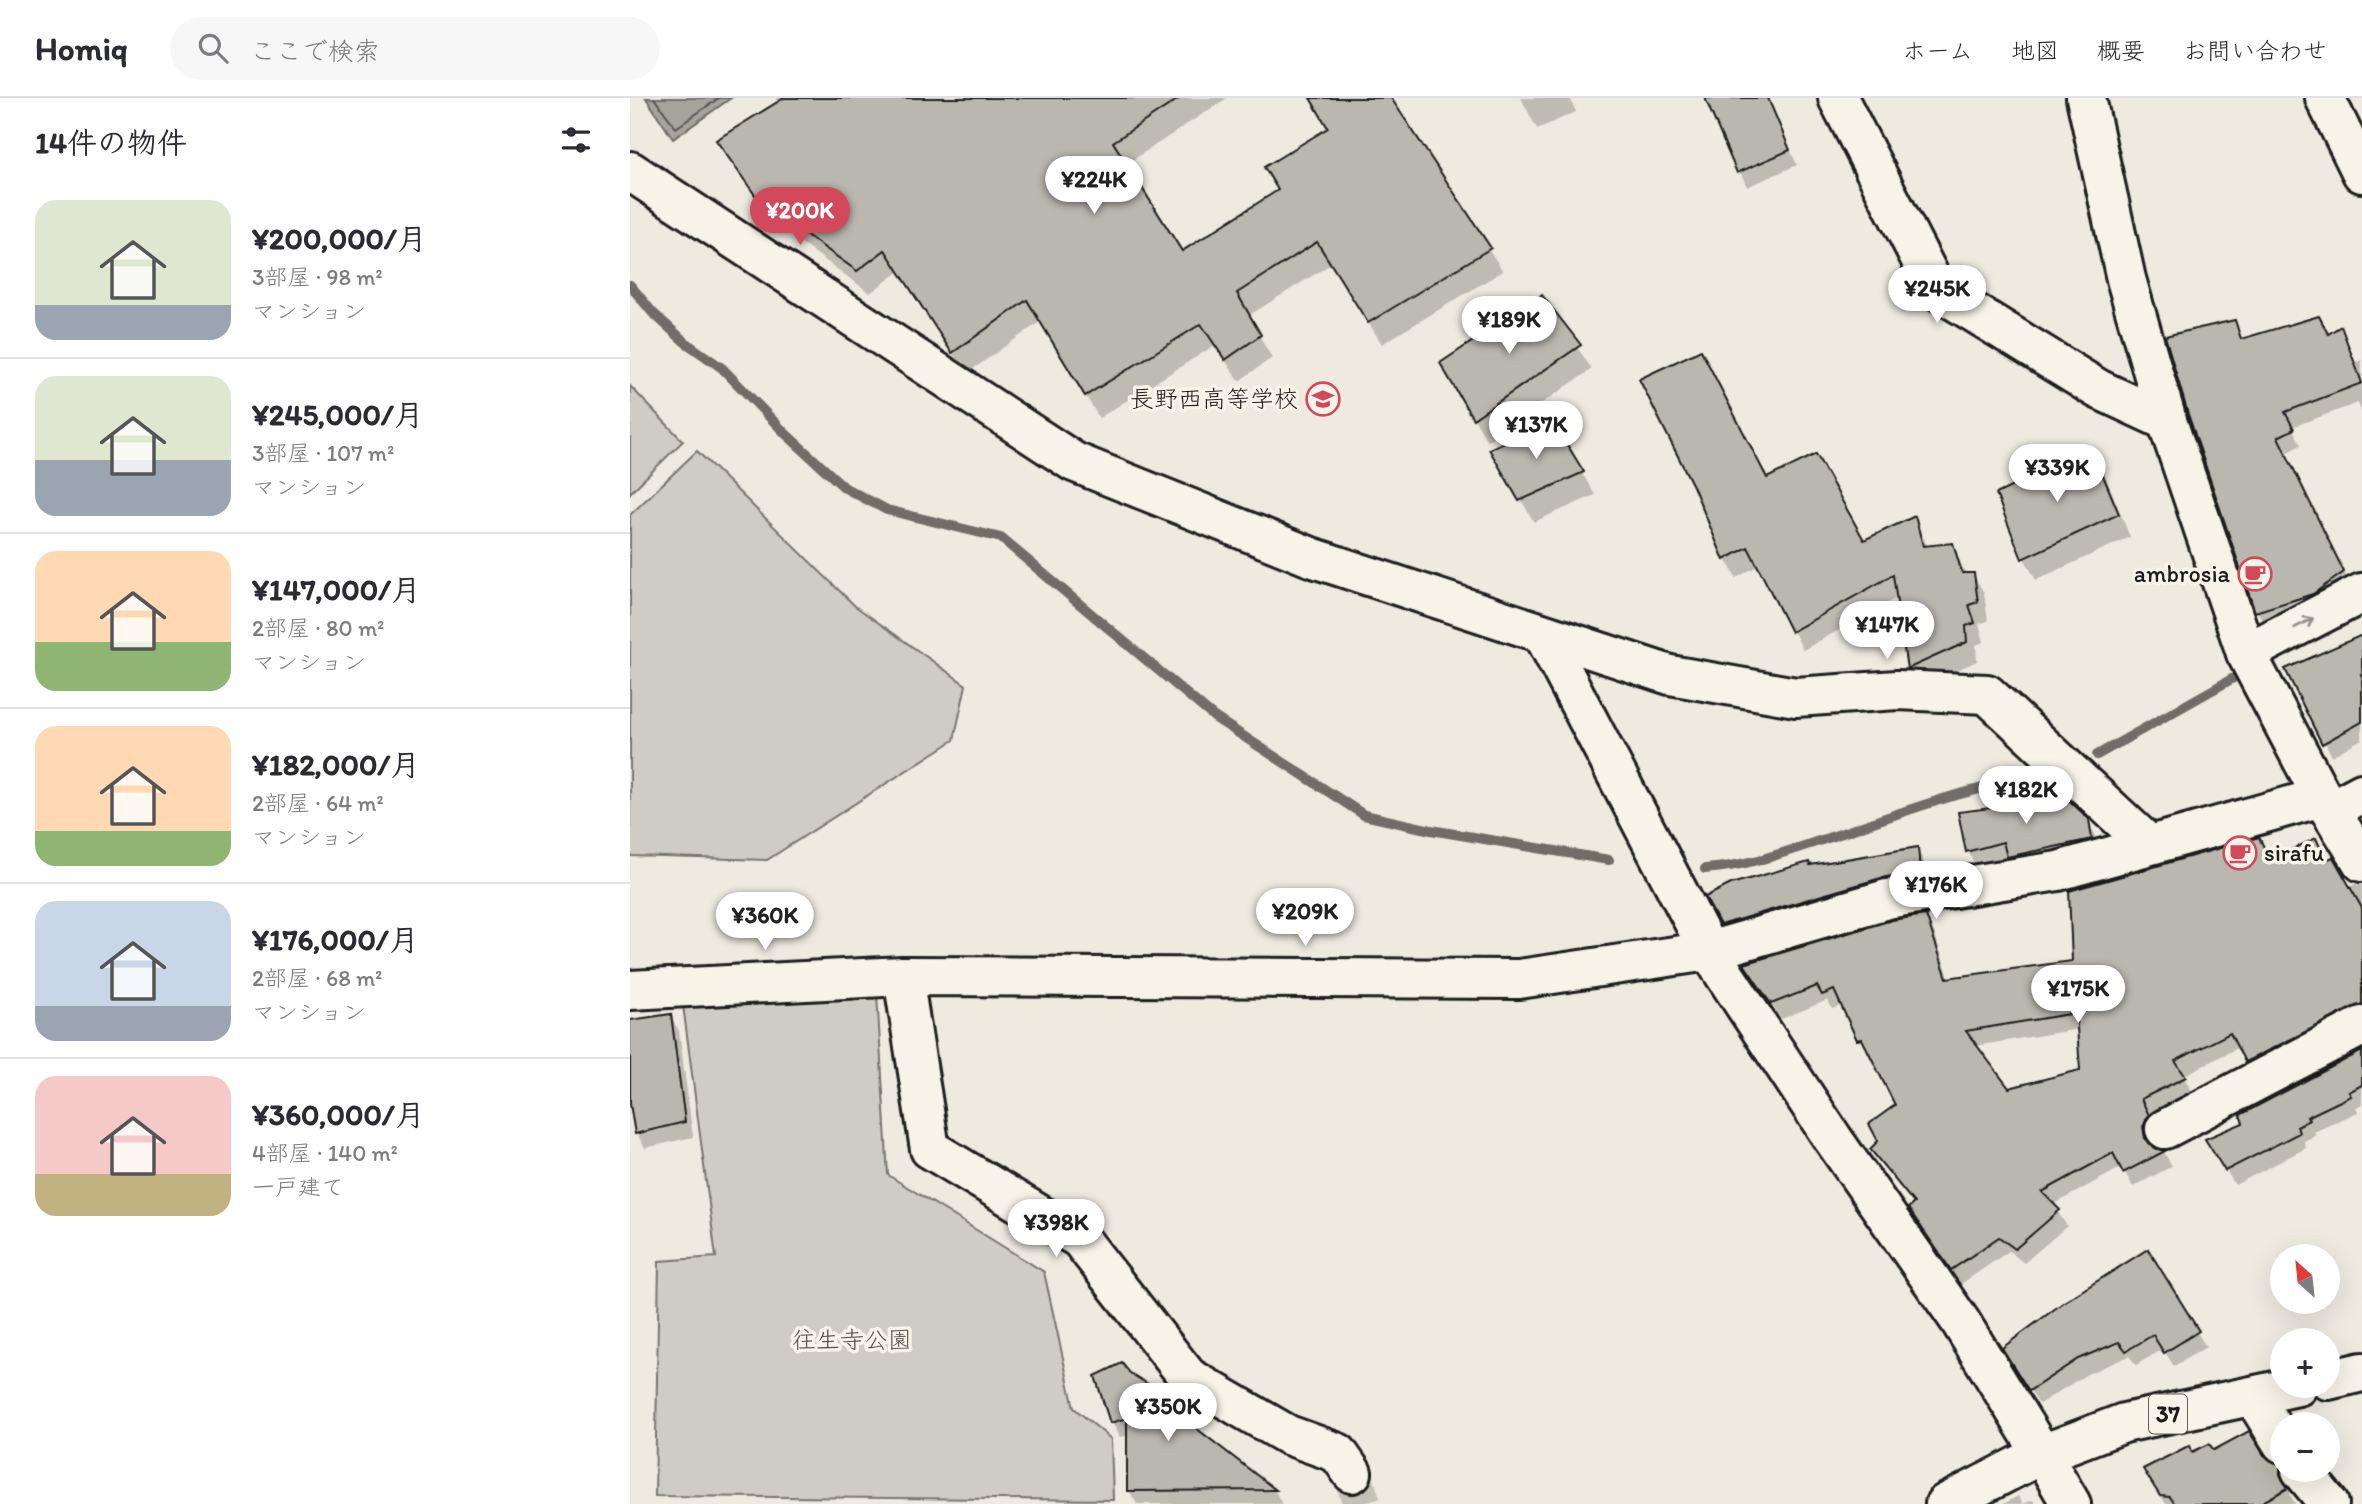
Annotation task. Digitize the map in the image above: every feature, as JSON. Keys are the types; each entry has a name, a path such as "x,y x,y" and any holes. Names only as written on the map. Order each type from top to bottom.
{"street":[{"path":"1838,98 1936,289 2098,389 2167,421"},
{"path":"2086,98 2126,279 2167,421 2246,653 2338,800 2362,862"},
{"path":"2325,98 2362,173"},
{"path":"630,171 1074,462 1311,557 1670,675 1796,697 1896,690 1987,694 2148,844"},
{"path":"2246,653 2362,593"},
{"path":"1543,634 1709,951 1833,1139 1959,1321 2071,1504"},
{"path":"630,989 903,976 1519,979 1709,951 1887,899 2058,871 2148,844 2338,800"},
{"path":"903,976 930,1149 1080,1239 1188,1377 1288,1436 1338,1453 1352,1473"},
{"path":"2165,1129 2362,1026"},
{"path":"2340,1377 2362,1372"},
{"name":"37","path":"2042,1454 2123,1423 2270,1392"},
{"path":"2253,1396 2270,1424"},
{"path":"1945,1504 2042,1454"},
{"path":"2311,1482 2329,1504"}],"green space":[{"path":"630,386 683,441 630,493"},
{"path":"697,451 855,606 966,685 954,740 767,860 630,856 630,515"},
{"name":"往生寺公園","path":"876,978 888,1175 1044,1272 1074,1408 1111,1439 1113,1500 655,1496 659,1261 716,1257 683,1005"}],"water":[{"path":"646,98 731,98 673,139"}],"building":[{"path":"784,98 1180,98 1113,142 1182,251 1278,190 1264,167 1328,128 1310,98 1391,98 1491,248 1368,323 1317,242 1237,293 1261,335 1225,360 1201,324 1085,396 1027,300 952,353 885,250 857,271 760,202 716,140"},
{"path":"1705,98 1768,98 1790,150 1737,173"},
{"path":"1542,295 1581,345 1473,419 1440,363"},
{"path":"2319,316 2328,334 2341,326 2362,383 2285,412 2294,429 2278,437 2344,572 2313,594 2255,612 2188,414 2165,336 2235,320 2241,339"},
{"path":"1701,350 1767,478 1816,454 1864,540 1915,516 1923,546 1953,543 1962,573 1974,573 1978,602 1969,605 1975,623 1966,626 1967,642 1907,669 1893,575 1791,632 1748,547 1724,560 1693,486 1639,379"},
{"path":"1552,420 1584,472 1519,501 1489,449"},
{"path":"2092,449 2119,514 2022,559 1996,494"},
{"path":"2362,635 2362,722 2322,744 2285,669"},
{"path":"2060,792 2089,819 2092,839 2007,857 2003,842 1966,852 1958,812 2007,806"},
{"path":"2259,837 2270,860 2316,838 2326,860 2333,857 2362,908 2362,1004 2245,1062 2230,1033 2175,1061 2186,1077 2141,1099 2149,1115 2143,1127 2145,1138 2154,1148 2165,1151 2123,1173 2113,1153 2042,1192 2060,1210 2015,1249 1999,1237 1951,1270 1908,1208 1914,1203 1870,1149 1878,1141 1869,1124 1895,1105 1862,1039 1857,1040 1834,990 1822,995 1817,986 1771,1004 1744,964 1892,920 1926,915 1947,978 2072,961 2069,891","holes":["2076,1013 2080,1070 2009,1088 1966,1031"]},
{"path":"1918,847 1920,871 1881,878 1720,925 1705,897 1731,884 1809,862 1810,865"},
{"path":"671,1014 685,1122 635,1134 630,1104 630,1020"},
{"path":"2362,1051 2362,1085 2349,1092 2351,1096 2307,1117 2309,1120 2297,1126 2299,1133 2225,1171 2205,1139 2243,1123 2240,1115"},
{"path":"2148,1249 2199,1331 2164,1353 2153,1335 2126,1351 2119,1342 2078,1359 2029,1391 2002,1348 2064,1302"},
{"path":"1122,1363 1130,1373 1151,1386 1156,1397 1276,1490 1127,1491 1127,1418 1110,1423 1095,1376"},
{"path":"2249,1431 2264,1455 2270,1458 2270,1482 2285,1482 2288,1488 2259,1504 2175,1504 2170,1497 2160,1496 2143,1469 2190,1445 2192,1452 2209,1444 2214,1450"}],"waterway":[{"path":"630,285 652,312 685,342 722,368 786,434 845,488 887,510 1001,538 1214,717 1364,815 1431,830 1609,860"},
{"path":"2097,755 2237,676"},
{"path":"1705,869 1771,857 1917,807 1973,791 2059,775"}],"tunnel":[{"path":"1352,1473 1362,1504"}],"place":[{"name":"長野西高等学校","path":"1323,399"},
{"name":"ambrosia","path":"2255,574"},
{"name":"sirafu","path":"2240,853"}]}
